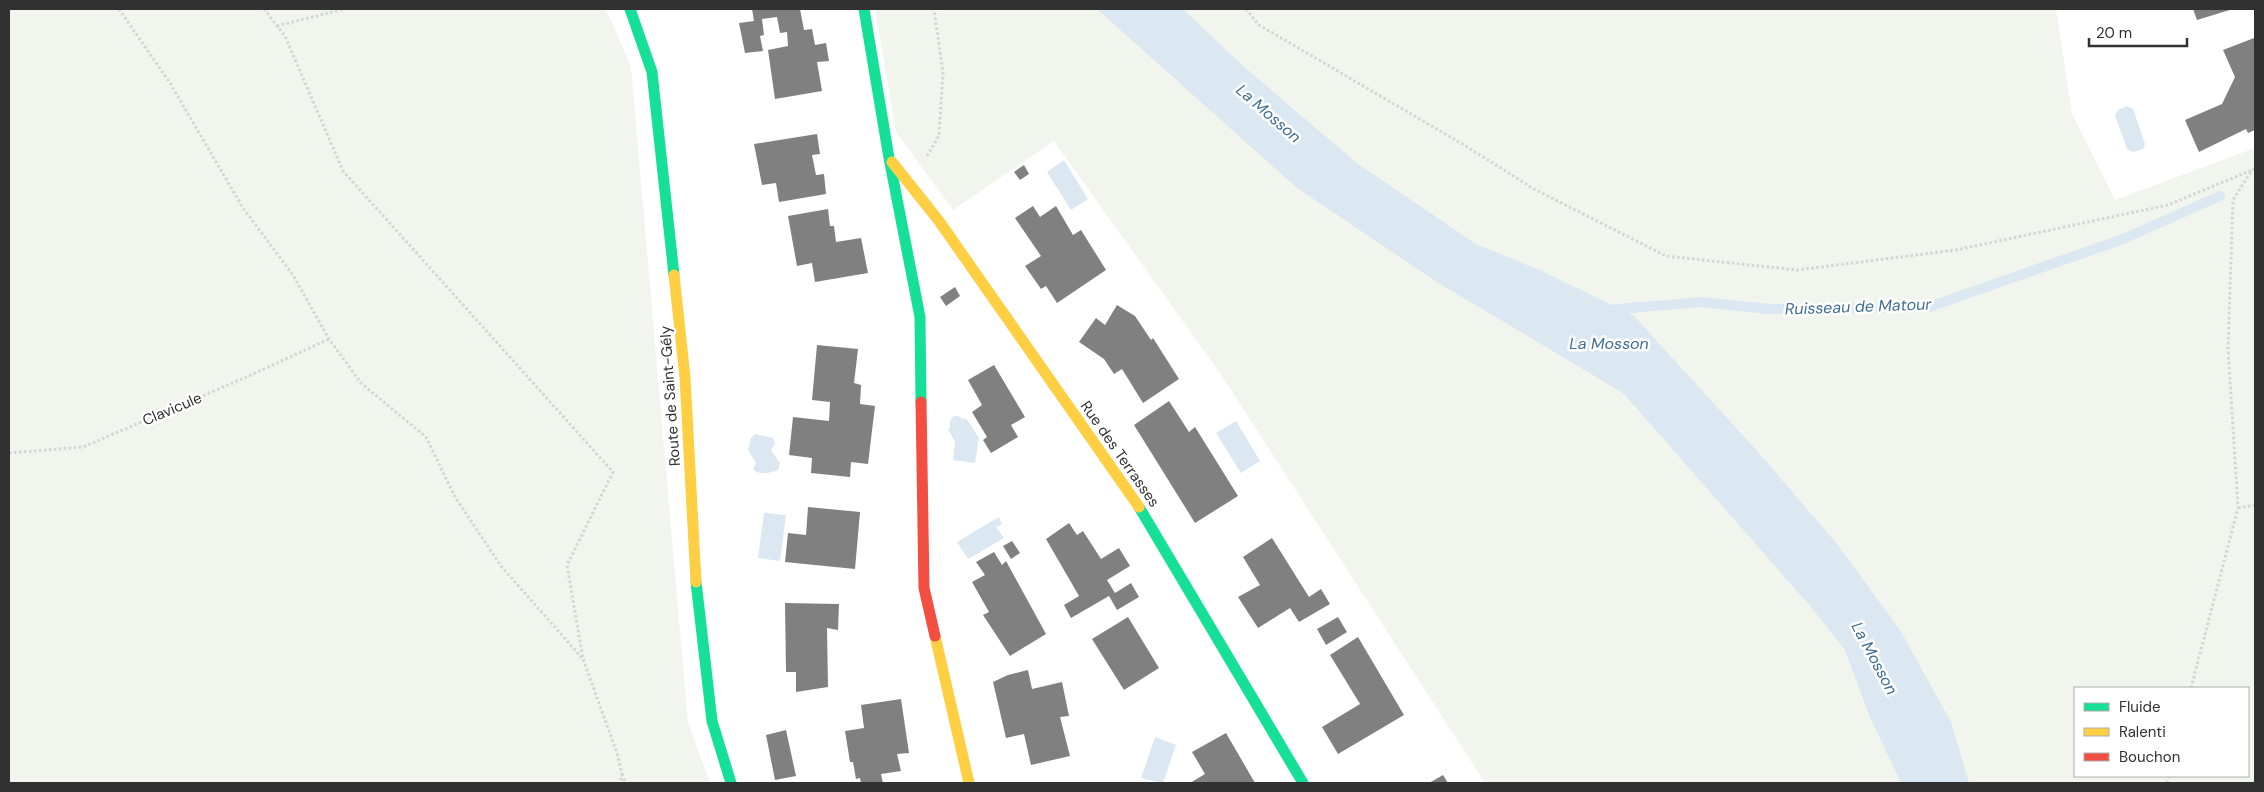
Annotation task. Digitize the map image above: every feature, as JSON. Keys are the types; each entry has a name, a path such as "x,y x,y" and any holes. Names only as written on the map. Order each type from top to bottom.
{"street":[{"name":"Route de Saint-Gély","path":"630,9 652,72 686,377 697,606 712,721 731,783"},
{"name":"Rue des Terrasses","path":"864,9 889,158 920,317 924,588 969,783"},
{"name":"Rue des Terrasses","path":"889,158 939,221 1147,518 1303,783"}],"path":[{"path":"119,9 170,83 243,208 293,275 329,339 361,383 426,437 455,497 501,566 583,659"},
{"path":"264,9 284,36 343,171 613,472 568,565 583,659 626,783"},
{"path":"277,26 344,9"},
{"path":"901,174 926,158 939,136 943,72 934,9"},
{"path":"1246,9 1260,25 1464,145 1534,189 1666,256 1798,270 1956,250 2168,205 2253,169"},
{"path":"2191,687 2238,508 2228,348 2233,200 2253,169"},
{"name":"Clavicule","path":"9,452 83,447 249,376 329,339"},
{"path":"2238,508 2255,505"},
{"path":"620,783 622,774"}],"shaded area":[{"path":"9,9 606,9 631,67 688,723 710,783 9,783"},
{"path":"875,9 2056,9 2072,114 2115,200 2255,148 2255,783 1485,783 1222,376 1054,141 953,210 896,132"}],"water":[{"name":"La Mosson","path":"1097,9 1183,9 1242,65 1358,164 1476,244 1544,272 1634,316 1759,453 1837,544 1900,630 1951,722 1969,783 1901,783 1869,715 1845,650 1811,607 1623,393 1440,284 1297,188"},
{"path":"2127,106 2133,109 2145,144 2143,149 2133,152 2127,149 2115,115 2118,110"},
{"path":"1064,160 1088,199 1071,210 1047,172"},
{"path":"954,416 966,418 979,438 975,463 953,460 955,442 948,429 950,421"},
{"path":"1236,421 1260,461 1241,473 1216,433"},
{"path":"755,434 773,438 775,443 771,450 780,463 778,470 758,473 753,469 756,463 748,450 751,438"},
{"path":"764,513 786,515 780,561 758,558"},
{"path":"999,517 1002,524 996,527 1004,538 968,559 957,542"},
{"path":"1155,737 1176,745 1163,783 1141,778"}],"building":[{"path":"752,9 800,9 804,30 812,29 815,45 826,43 829,61 817,62 822,91 775,99 768,50 788,46 787,32 780,33 777,17 762,19 764,35 760,36 763,51 745,53 739,23 754,21"},
{"path":"2193,9 2233,9 2197,20"},
{"path":"2254,38 2255,130 2248,133 2246,129 2199,152 2185,120 2222,104 2235,77 2223,50"},
{"path":"817,134 820,154 812,155 816,175 824,174 826,194 779,202 776,183 762,185 754,144"},
{"path":"1024,165 1029,174 1020,180 1014,172"},
{"path":"1033,206 1040,217 1056,206 1073,235 1081,230 1106,270 1057,303 1046,286 1041,289 1025,266 1041,256 1015,218"},
{"path":"828,209 830,226 834,226 836,242 861,238 868,273 815,282 812,263 797,266 788,216"},
{"path":"955,287 960,296 946,306 940,297"},
{"path":"1117,305 1135,316 1151,340 1153,338 1179,379 1143,403 1122,369 1114,374 1104,359 1079,342 1096,318 1105,325"},
{"path":"817,345 858,349 854,383 861,385 860,404 875,406 868,464 851,462 850,477 811,473 812,458 789,455 793,417 829,421 830,402 812,400"},
{"path":"994,365 1025,417 1011,425 1018,437 991,453 983,440 987,437 972,412 982,405 968,380"},
{"path":"1169,401 1189,432 1195,427 1238,496 1195,523 1134,425"},
{"path":"808,507 860,512 855,569 785,562 788,533 806,535"},
{"path":"1069,523 1077,535 1083,531 1101,559 1119,548 1130,566 1107,580 1115,593 1131,583 1139,597 1117,610 1109,596 1071,618 1064,605 1079,596 1046,539"},
{"path":"1272,538 1309,597 1321,589 1330,604 1299,622 1290,608 1258,628 1238,597 1260,585 1243,557"},
{"path":"1012,541 1020,553 1011,559 1003,546"},
{"path":"994,552 1002,565 1006,561 1046,634 1010,656 983,615 989,612 972,582 985,575 976,562"},
{"path":"785,603 839,604 838,630 827,628 828,687 796,692 796,672 786,672"},
{"path":"1128,617 1159,668 1124,690 1092,639"},
{"path":"1338,617 1347,632 1326,645 1317,629"},
{"path":"1358,637 1404,715 1338,754 1322,727 1360,704 1330,655"},
{"path":"1028,670 1032,689 1062,682 1069,716 1060,717 1070,756 1031,765 1024,734 1006,738 993,682 1008,675"},
{"path":"901,699 909,753 897,754 901,771 881,774 883,783 861,783 860,778 856,779 853,762 850,762 845,731 864,728 861,705"},
{"path":"786,730 796,776 775,780 766,735"},
{"path":"1226,733 1255,783 1190,783 1205,774 1192,752"},
{"path":"1443,775 1448,783 1429,783"}],"waterway":[{"name":"Ruisseau de Matour","path":"1607,310 1701,302 1768,309 1929,307 2123,239 2220,196"}],"traffic: fast":[{"path":"630,9 652,72 674,275"},
{"path":"864,9 889,158 920,317 921,402"},
{"path":"1139,507 1303,783"},
{"path":"696,582 712,721 731,783"}],"traffic: slow":[{"path":"892,162 939,221 1139,507"},
{"path":"674,275 685,377 696,582"},
{"path":"935,636 969,783"}],"traffic: jam":[{"path":"921,402 924,588 935,636"}]}
